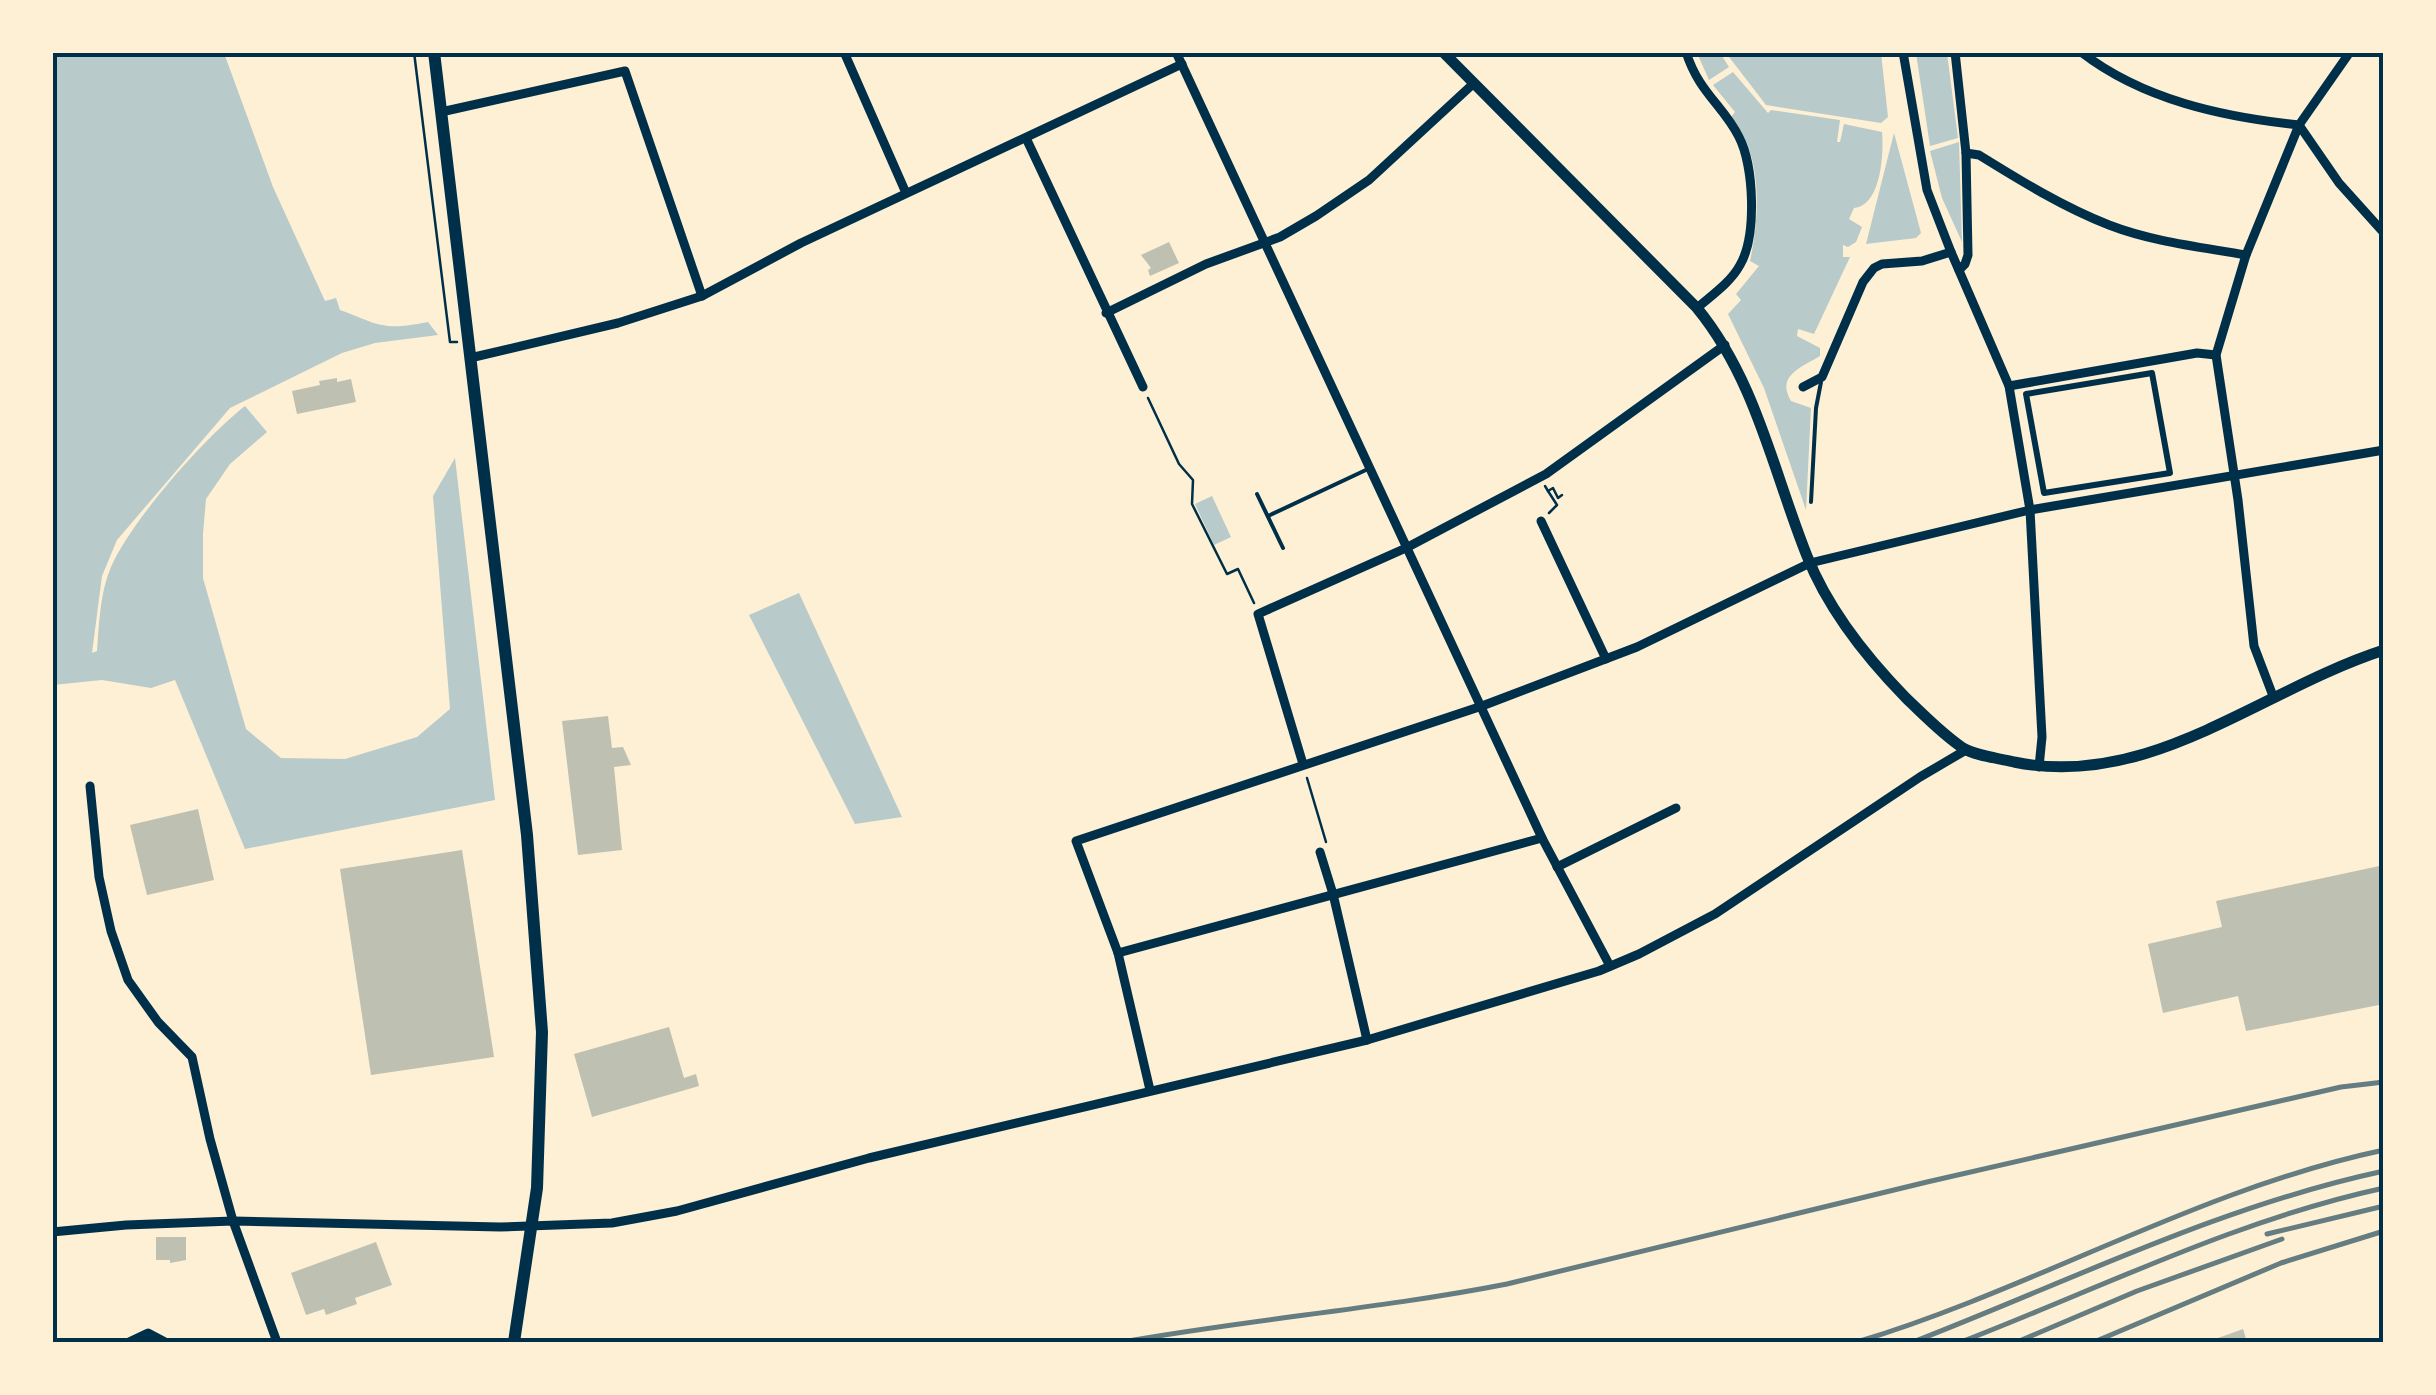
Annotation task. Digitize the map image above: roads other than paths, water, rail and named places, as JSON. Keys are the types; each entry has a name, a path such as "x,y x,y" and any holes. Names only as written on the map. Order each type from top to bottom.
{"main road":[{"path":"434,52 536,927 543,1069 531,1228 514,1342"}],"street":[{"path":"844,52 906,193"},
{"path":"1176,52 1262,244 1542,838 1610,966"},
{"path":"1686,52 1702,87 1741,140 1750,185 1750,236 1745,255 1739,268 1697,308"},
{"path":"1903,52 1924,176 1950,252 2009,386 2030,510 2042,737 2039,767"},
{"path":"1954,52 1966,153 1968,255 1959,270"},
{"path":"2081,52 2100,67 2159,95 2243,119 2299,125 2339,183 2384,233"},
{"path":"2272,696 2254,646 2216,355 2246,255 2299,125 2350,52"},
{"path":"1450,55 1473,84 1697,308 1738,368 1810,563 1836,610 1889,681 1930,722 1966,750 2039,767 2104,765 2144,756 2188,739 2272,696 2384,650"},
{"path":"470,358 618,323 702,296 801,243 1182,64"},
{"path":"441,112 625,72 702,296"},
{"path":"1106,312 1206,264 1262,244 1316,216 1369,180 1473,84"},
{"path":"1026,138 1143,387"},
{"path":"1966,153 1979,154 2056,201 2110,225 2152,238 2246,255"},
{"path":"1803,387 1822,378 1863,282 1874,268 1922,261 1950,252"},
{"path":"1303,764 1258,614 1406,548 1540,477 1724,345"},
{"path":"2009,386 2197,353 2216,355"},
{"path":"2152,374 2170,473 2044,493 2026,394 2152,374"},
{"path":"1150,1090 1118,953 1076,840 1482,706 1637,647 1810,563 2030,510 2384,450"},
{"path":"1541,521 1606,659"},
{"path":"52,1232 233,1221 531,1228 612,1223 676,1211 854,1161 1367,1040 1610,966 1715,914 1966,750"},
{"path":"90,786 99,878 111,931 128,980 158,1022 192,1057 233,1221 277,1342"},
{"path":"1557,868 1676,808"},
{"path":"1118,953 1542,838"},
{"path":"1320,852 1334,894 1367,1040"},
{"path":"129,1342 148,1333 165,1342"}],"lane":[{"path":"1811,502 1816,408 1822,378"},
{"path":"1268,516 1368,469"},
{"path":"1257,494 1282,548"}],"railway":[{"path":"1122,1342 1507,1284 1927,1182 2341,1087 2384,1082"},
{"path":"1857,1342 1989,1295 2249,1189 2384,1150"},
{"path":"1913,1342 2204,1225 2263,1204 2384,1171"},
{"path":"1961,1342 2222,1237 2384,1188"},
{"path":"2267,1234 2384,1206"},
{"path":"2094,1342 2281,1263 2384,1231"},
{"path":"2017,1342 2137,1291 2282,1239"}]}
